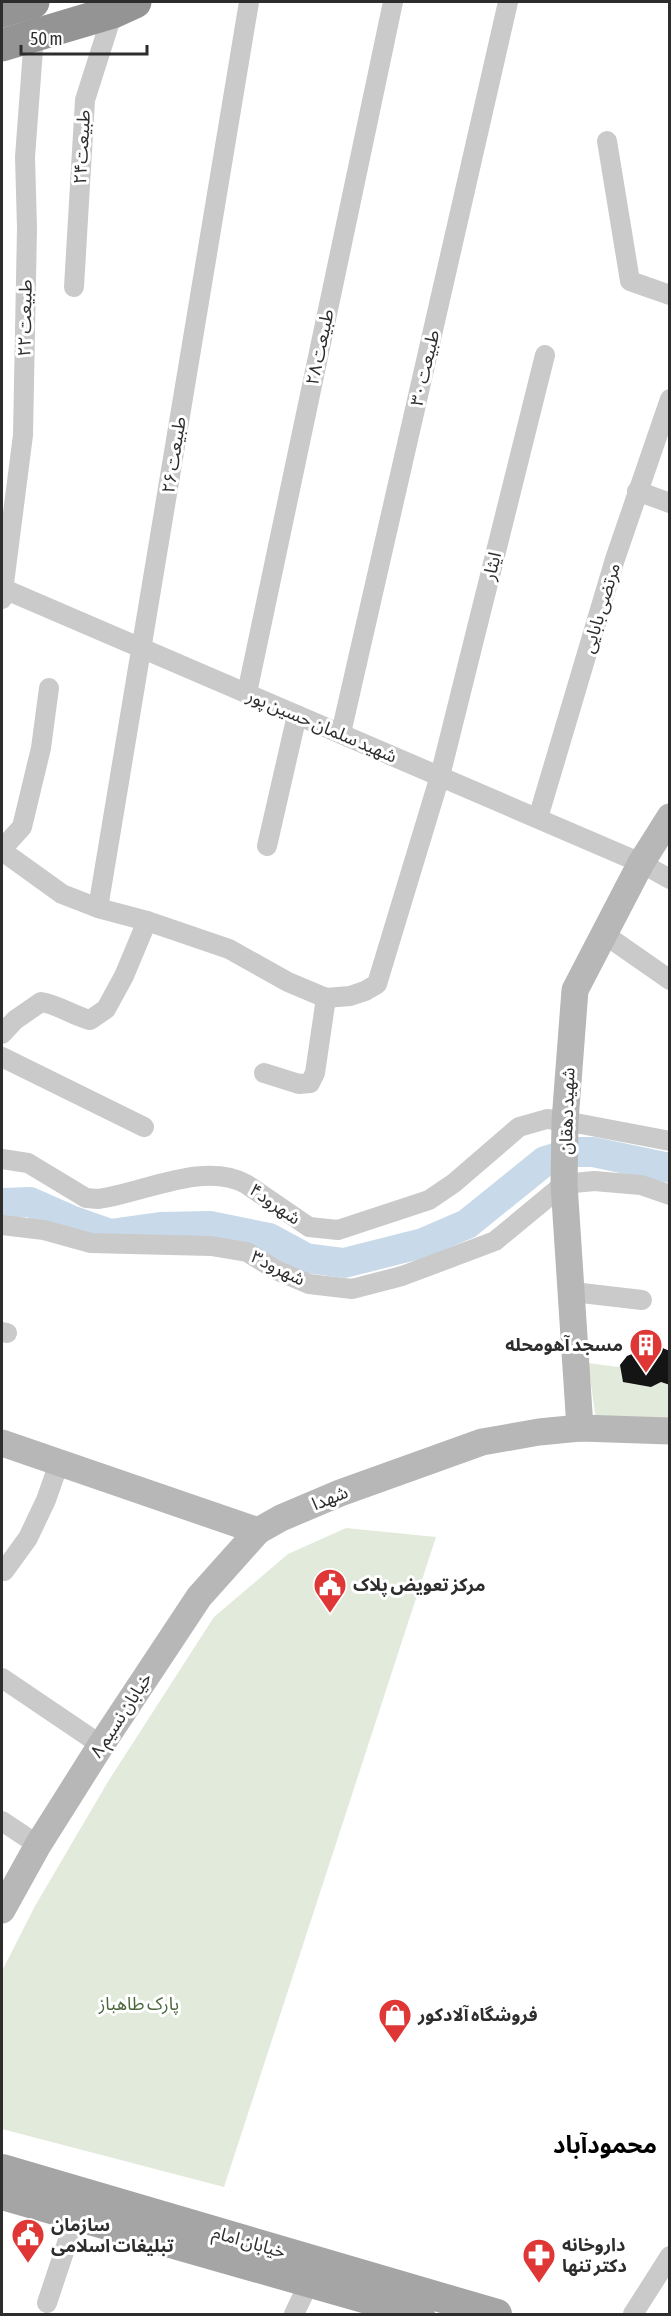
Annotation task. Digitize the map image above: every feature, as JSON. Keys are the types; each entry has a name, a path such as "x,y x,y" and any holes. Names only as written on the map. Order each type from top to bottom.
{"highway":[{"path":"2,11 33,2"},
{"path":"2,45 124,7"}],"main road":[{"name":"خیابان امام","path":"2,2169 312,2272 497,2314"},
{"name":"خیابان امام","path":"2,2195 76,2216 269,2259"},
{"name":"خیابان امام","path":"312,2272 420,2314"}],"street":[{"name":"طبیعت ۲۶","path":"98,908 249,2"},
{"name":"طبیعت ۲۸","path":"247,693 393,2"},
{"name":"طبیعت ۳۰","path":"340,734 508,2"},
{"name":"طبیعت۲۴","path":"74,287 85,100 124,7"},
{"name":"طبیعت ۲۲","path":"3,594 23,435 27,228 25,157 34,36"},
{"path":"607,141 630,281 669,295"},
{"name":"ایثار","path":"326,998 350,996 377,984 440,776 545,355"},
{"name":"مرتضی بابایی","path":"538,818 637,491 669,399"},
{"path":"637,491 669,503"},
{"name":"شهید سلمان حسین پور","path":"3,594 142,648 538,818 640,863 669,879"},
{"path":"50,688 41,748 22,826 2,850 62,894 98,908 147,921 230,950 288,982 326,998 315,1074 310,1083 298,1084 264,1073"},
{"path":"267,846 297,715"},
{"name":"شهید دهقان","path":"580,1428 573,1292 564,1184 565,1121 575,990 640,863 669,817"},
{"path":"2,1034 15,1020 41,1002 56,1005 72,1016 90,1020 106,1009 124,976 147,921"},
{"path":"604,934 669,980"},
{"path":"2,1057 144,1127"},
{"name":"شهرود۴","path":"2,1159 28,1163 86,1198 98,1199 190,1178 220,1175 236,1178 309,1227 338,1230 429,1200 454,1183 519,1126 547,1119 669,1141"},
{"path":"564,1184 594,1181 641,1185 669,1195"},
{"name":"شهرود۳","path":"2,1225 44,1230 91,1243 211,1246 246,1252 276,1270 309,1284 352,1289 402,1276 495,1241 564,1184"},
{"path":"573,1292 642,1300"},
{"name":"شهدا","path":"258,1531 281,1518 340,1493 482,1442 539,1432 580,1428 669,1431"},
{"path":"2,1443 258,1531"},
{"path":"4,1571 28,1538 46,1500 60,1462"},
{"name":"خیابان نسیم ۸","path":"2,1910 38,1845 199,1597 258,1531"},
{"path":"2,1678 101,1745"},
{"path":"2,1821 38,1845"},
{"path":"47,2303 76,2216"},
{"path":"633,2314 669,2256"},
{"path":"294,2314 312,2272"}],"green space":[{"path":"655,1345 669,1351 669,1425 596,1420 588,1363 618,1367"},
{"name":"پارک طاهباز","path":"346,1528 436,1537 224,2187 2,2129 2,1971 35,1906 109,1780 214,1617 288,1554"}],"building":[{"name":"مسجد آهومحله","path":"655,1345 670,1351 670,1385 661,1382 651,1387 623,1382 620,1365 627,1356"}],"waterway":[{"path":"2,1203 30,1202 110,1234 160,1227 210,1226 269,1238 306,1258 344,1263 423,1243 467,1224 545,1161 574,1152 593,1152 670,1168"}],"place":[{"name":"مسجد آهومحله","path":"646,1374"},
{"name":"مرکز تعویض پلاک","path":"330,1614"},
{"name":"فروشگاه آلادکور","path":"395,2044"},
{"name":"سازمان تبلیغات اسلامی","path":"28,2264"},
{"name":"داروخانه دکتر تنها","path":"539,2284"}],"district":[{"name":"محمودآباد","path":"605,2145"}]}
